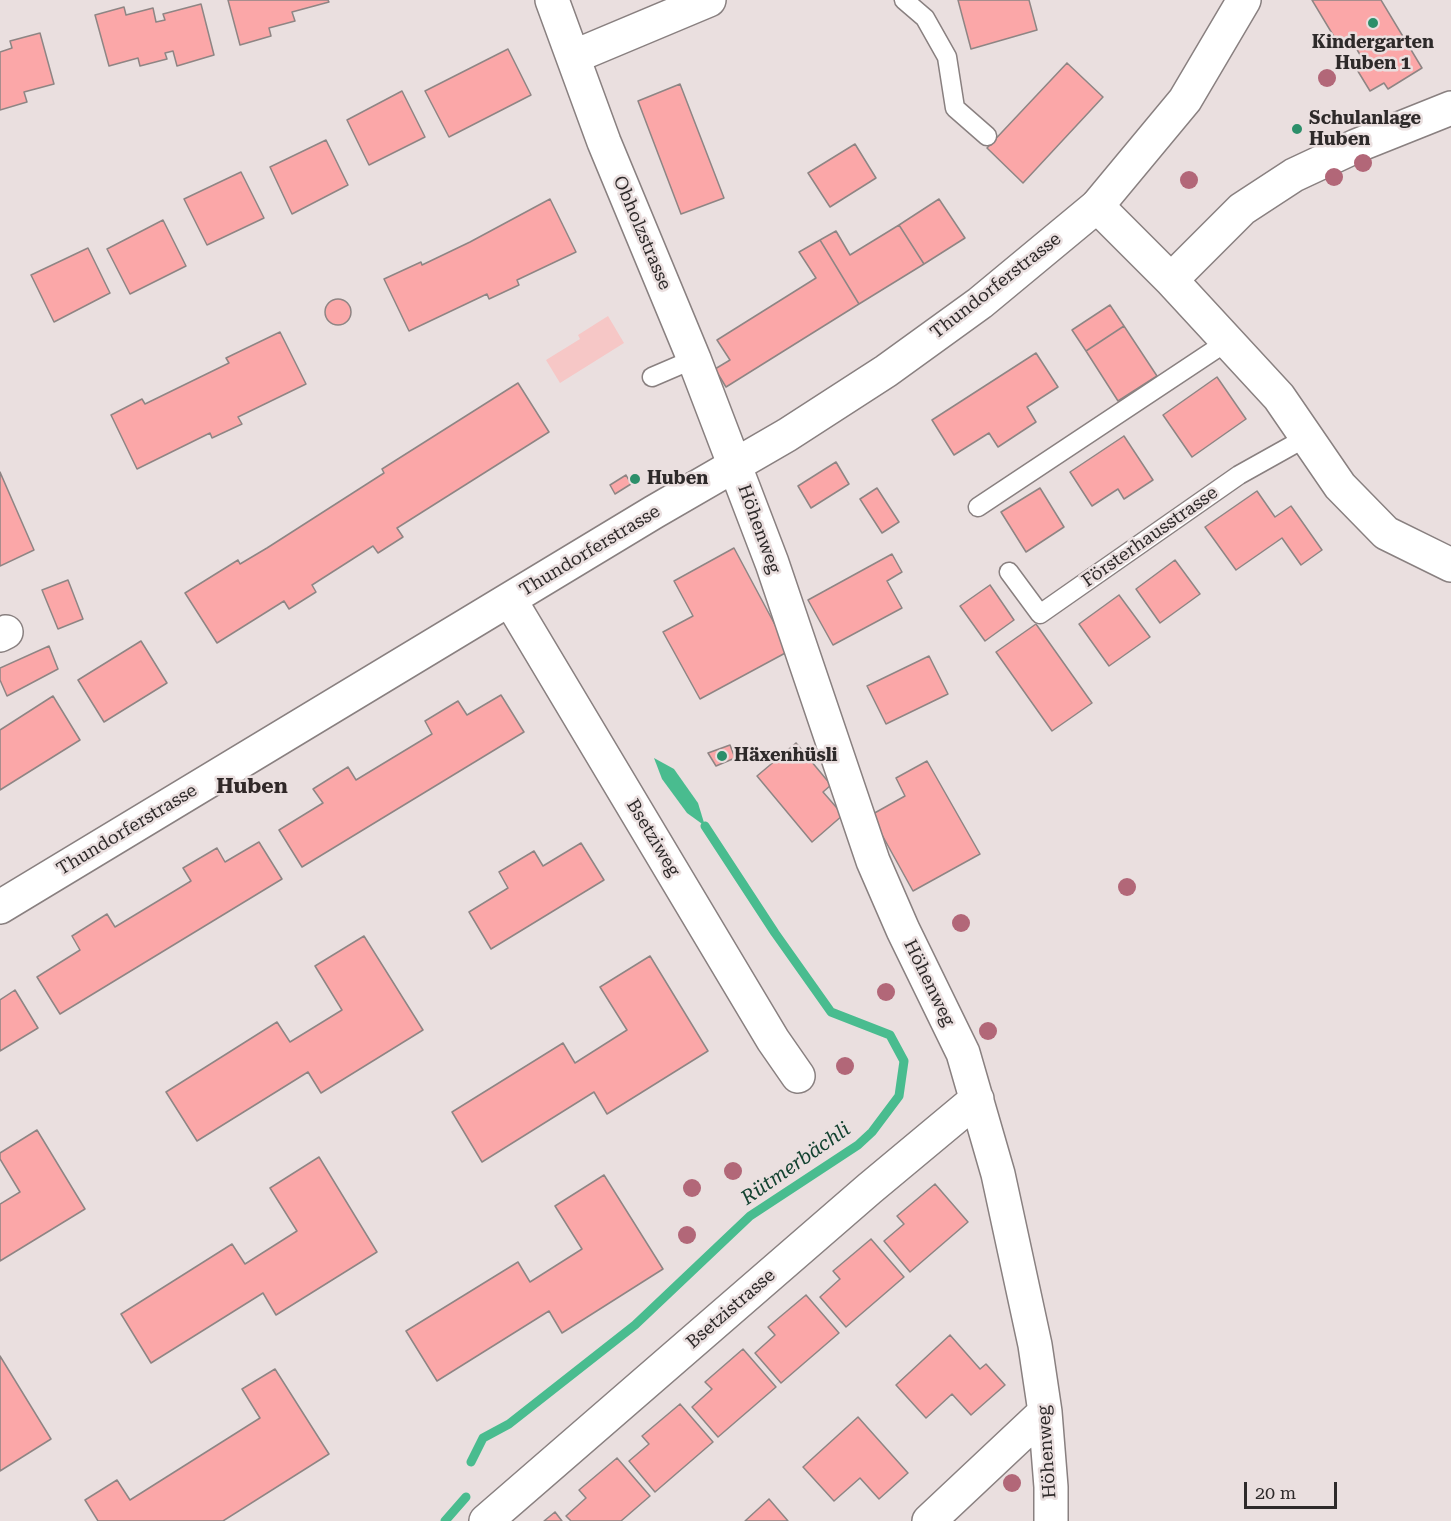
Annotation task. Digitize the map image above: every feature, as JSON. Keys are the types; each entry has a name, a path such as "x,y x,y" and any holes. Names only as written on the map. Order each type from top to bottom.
{"street":[{"name":"Obholzstrasse","path":"552,0 604,142 735,464"},
{"path":"573,57 709,0"},
{"name":"Thundorferstrasse","path":"0,907 735,464 787,435 886,371 980,303 1097,206 1185,100 1244,0"},
{"path":"1171,280 1242,209 1294,175 1356,146 1451,108"},
{"path":"1097,206 1171,280 1280,397 1340,486 1386,533 1451,565"},
{"name":"Höhenweg","path":"735,464 847,778 873,861 903,930 963,1053 977,1099 998,1174 1035,1345 1045,1412 1051,1488 1051,1521"},
{"name":"Bsetziweg","path":"510,600 773,1040 798,1076"},
{"name":"Bsetzistrasse","path":"486,1521 869,1189 977,1099"},
{"path":"929,1521 1045,1412"}],"lane":[{"path":"904,0 925,18 947,57 955,108 987,136"},
{"path":"978,507 1228,341"},
{"path":"652,377 694,359"},
{"name":"Försterhausstrasse","path":"1009,572 1040,614 1239,475 1307,437"}],"shaded area":[{"path":"608,316 624,343 560,383 546,360 580,339 578,335"},
{"path":"654,758 674,769 698,803 705,826 687,813 662,779"}],"building":[{"path":"228,0 328,0 329,2 292,12 295,21 269,28 271,36 240,45"},
{"path":"958,0 1029,0 1037,30 971,49"},
{"path":"1312,0 1381,0 1422,68 1388,89 1384,83 1370,91 1356,68 1365,63 1350,38 1339,45"},
{"path":"201,4 214,55 177,66 173,51 165,53 167,59 140,66 138,58 109,66 95,15 124,7 126,15 153,8 156,22 165,20 163,14"},
{"path":"40,33 54,84 24,92 27,102 0,110 0,52 12,48 10,41"},
{"path":"508,49 531,95 449,137 425,91"},
{"path":"1067,63 1103,97 1023,183 987,148"},
{"path":"680,84 724,198 681,214 638,101"},
{"path":"402,91 425,137 369,165 347,120"},
{"path":"326,140 348,185 292,214 270,167"},
{"path":"855,144 876,178 830,207 808,173"},
{"path":"241,172 264,218 207,245 184,199"},
{"path":"550,199 576,252 517,280 519,285 489,299 487,294 409,331 384,279 421,262 422,265 470,242"},
{"path":"939,199 965,238 924,264 899,225"},
{"path":"163,220 186,266 130,294 107,249"},
{"path":"899,225 924,264 859,304 820,240 836,231 850,255"},
{"path":"820,240 859,304 726,387 715,369 730,360 717,340 816,278 799,252"},
{"path":"88,248 110,293 54,322 31,275"},
{"path":"338,299 347,303 351,312 347,321 338,325 329,321 325,312 329,303"},
{"path":"1110,305 1124,326 1086,351 1072,330"},
{"path":"1124,326 1157,376 1118,401 1086,351"},
{"path":"280,332 306,384 238,417 242,424 212,438 210,433 137,469 111,415 142,399 145,404 229,363 226,358"},
{"path":"1036,353 1058,387 1027,407 1036,422 998,447 989,433 954,455 932,420"},
{"path":"1217,377 1246,419 1192,457 1163,415"},
{"path":"518,383 549,432 397,528 403,537 378,553 373,546 312,585 316,592 289,609 284,601 217,643 185,593 238,560 240,564 267,548 384,473 382,469"},
{"path":"1124,436 1153,480 1124,499 1118,489 1092,506 1070,472"},
{"path":"836,462 849,484 811,508 798,486"},
{"path":"0,472 34,550 0,566"},
{"path":"626,475 631,484 615,494 610,485"},
{"path":"877,488 899,522 882,533 860,499"},
{"path":"1040,488 1064,527 1026,552 1001,512"},
{"path":"1257,491 1275,517 1291,506 1322,550 1301,565 1282,538 1236,570 1205,527"},
{"path":"734,548 789,651 700,699 663,632 693,616 674,581"},
{"path":"892,554 902,572 887,581 902,608 833,645 808,600"},
{"path":"1175,560 1200,594 1160,623 1136,589"},
{"path":"68,580 83,619 58,629 42,590"},
{"path":"990,585 1014,620 985,641 960,606"},
{"path":"1119,595 1150,637 1109,666 1079,624"},
{"path":"1036,624 1092,703 1052,731 996,652"},
{"path":"141,641 167,683 104,722 78,680"},
{"path":"49,646 58,669 7,696 0,680 0,668"},
{"path":"929,656 948,694 886,724 867,686"},
{"path":"501,695 524,732 302,867 279,830 323,803 313,789 348,767 356,780 432,734 425,721 458,701 467,715"},
{"path":"53,696 80,740 0,790 0,730"},
{"path":"796,743 831,785 823,792 843,815 812,842 757,776"},
{"name":"Häxenhüsli","path":"730,745 735,758 716,766 708,753"},
{"path":"927,761 980,854 913,891 871,815 905,796 896,778"},
{"path":"259,842 282,879 60,1014 37,977 80,950 72,936 107,914 115,927 191,881 183,868 217,848 225,862"},
{"path":"581,843 604,880 491,949 469,912 508,888 499,872 534,851 543,866"},
{"path":"364,936 423,1030 321,1093 308,1072 197,1141 166,1092 277,1022 290,1042 342,1010 315,966"},
{"path":"650,956 708,1051 607,1114 594,1092 482,1162 452,1112 563,1043 575,1063 627,1030 600,987"},
{"path":"15,990 38,1028 0,1051 0,1000"},
{"path":"37,1130 85,1209 0,1261 0,1204 20,1192 0,1159 0,1153"},
{"path":"319,1157 377,1252 276,1315 263,1293 151,1363 121,1314 232,1244 245,1264 297,1231 270,1188"},
{"path":"604,1175 663,1269 562,1333 549,1311 437,1381 406,1331 518,1262 530,1282 582,1249 555,1206"},
{"path":"935,1184 968,1222 910,1272 884,1241 904,1224 897,1216"},
{"path":"871,1239 904,1277 846,1327 820,1297 840,1279 833,1271"},
{"path":"806,1295 839,1333 781,1383 755,1353 775,1335 768,1327"},
{"path":"950,1335 980,1369 986,1364 1005,1385 971,1415 952,1394 926,1418 896,1385"},
{"path":"743,1349 776,1387 718,1437 692,1407 712,1389 705,1382"},
{"path":"0,1356 51,1439 0,1471"},
{"path":"275,1369 329,1454 223,1521 98,1521 85,1500 117,1480 130,1500 260,1418 242,1389"},
{"path":"680,1404 713,1442 655,1492 629,1461 649,1444 642,1436"},
{"path":"858,1417 908,1473 879,1499 860,1478 834,1501 803,1467"},
{"path":"617,1458 650,1496 621,1521 571,1521 566,1516 586,1498 579,1490"},
{"path":"769,1499 788,1521 745,1521"},
{"path":"555,1512 562,1521 544,1521"}],"waterway":[{"name":"Rütmerbächli","path":"471,1462 483,1438 509,1424 635,1325 750,1216 858,1145 872,1132 899,1096 904,1061 890,1035 831,1012 775,933 705,826"},
{"name":"Rütmerbächli","path":"445,1521 466,1497"}],"place":[{"name":"Kindergarten Huben 1","path":"1373,23"},
{"name":"Schulanlage Huben","path":"1297,129"},
{"name":"Huben","path":"635,479"},
{"name":"Häxenhüsli","path":"722,756"}],"district":[{"name":"Huben","path":"252,787"}]}
